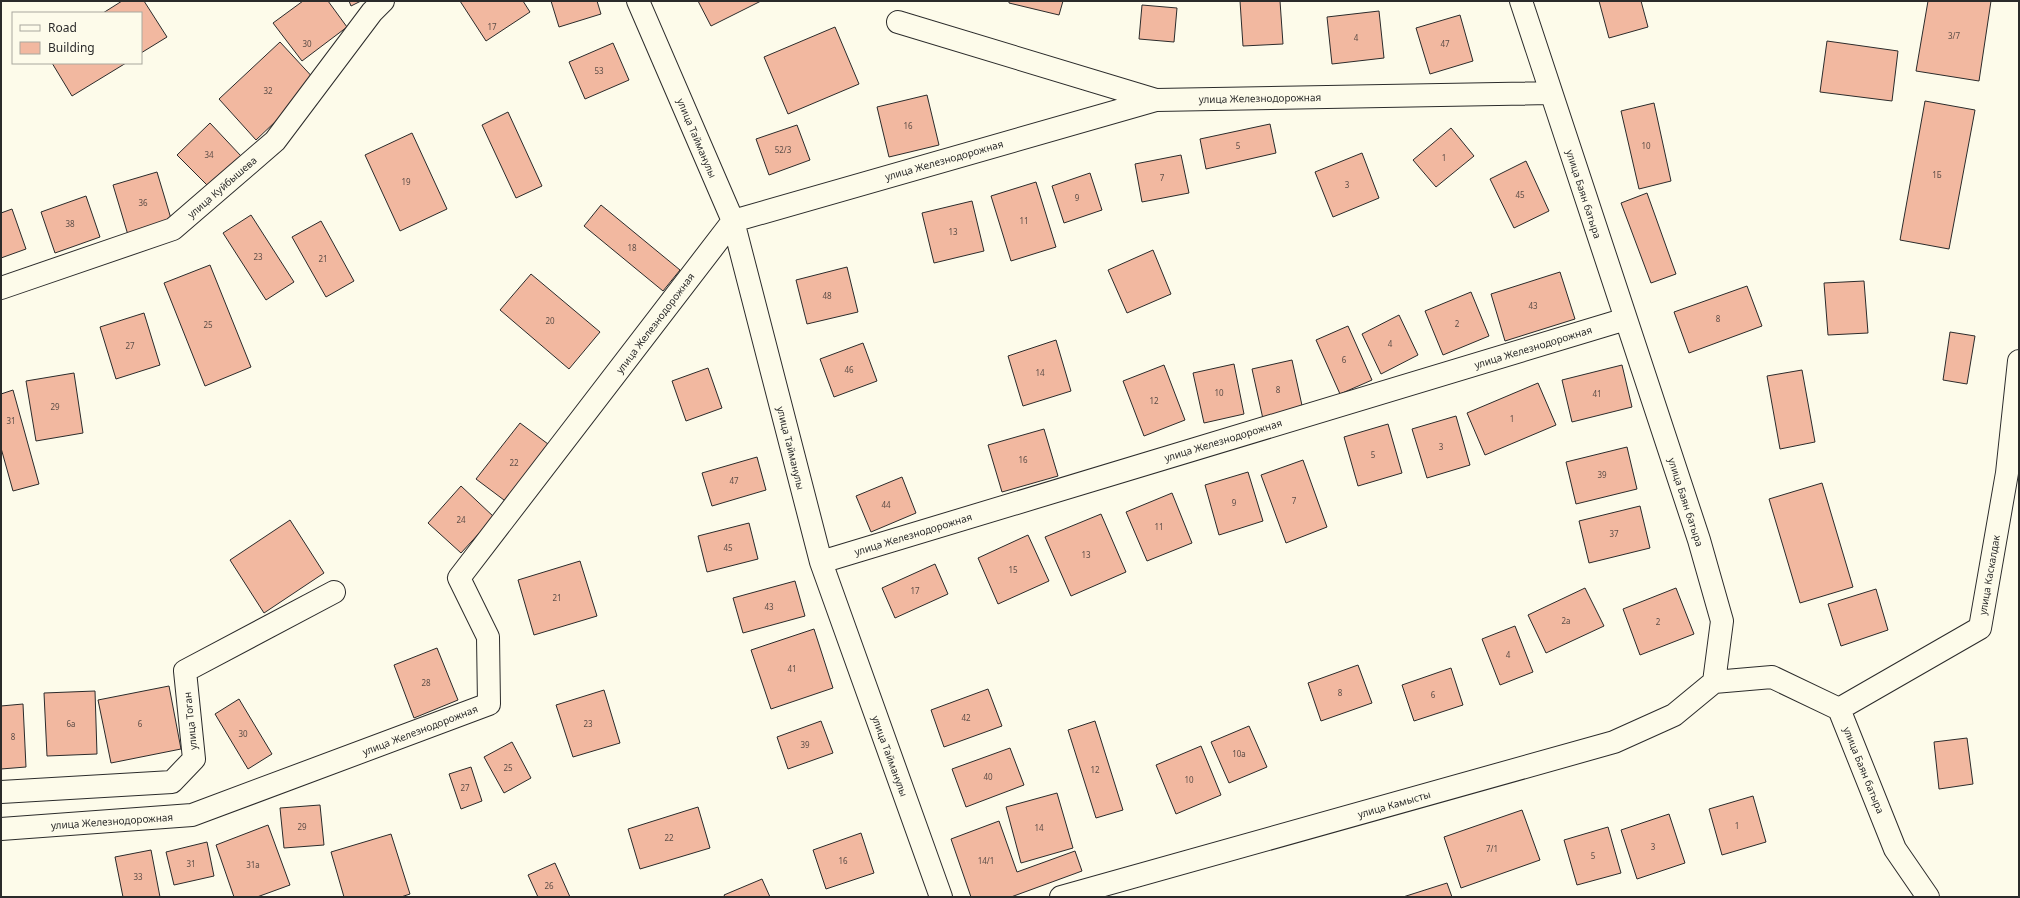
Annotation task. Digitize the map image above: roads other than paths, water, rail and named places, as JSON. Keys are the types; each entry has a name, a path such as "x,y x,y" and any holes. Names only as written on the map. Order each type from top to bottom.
{"street":[{"name":"улица Куйбышева","path":"1,288 173,229 275,141 372,12 383,1"},
{"name":"улица Тайманулы","path":"638,1 733,221 821,562 941,897"},
{"name":"улица Баян батыра","path":"1521,1 1699,540 1722,621 1714,682"},
{"path":"898,22 1156,100"},
{"name":"улица Железнодорожная","path":"1,829 192,815 489,704 488,637 459,578 733,221 1156,100 1551,93"},
{"name":"улица Железнодорожная","path":"821,562 1626,319"},
{"name":"улица Каскалдак","path":"1839,709 1980,628 2007,473 2019,361"},
{"name":"улица Тоган","path":"1,792 172,782 194,758 185,671 334,592"},
{"path":"1714,682 1772,677 1839,709"},
{"name":"улица Камысты","path":"1061,897 1614,742 1674,715 1714,682"},
{"name":"улица Баян батыра","path":"1839,709 1895,849 1928,897"}]}
